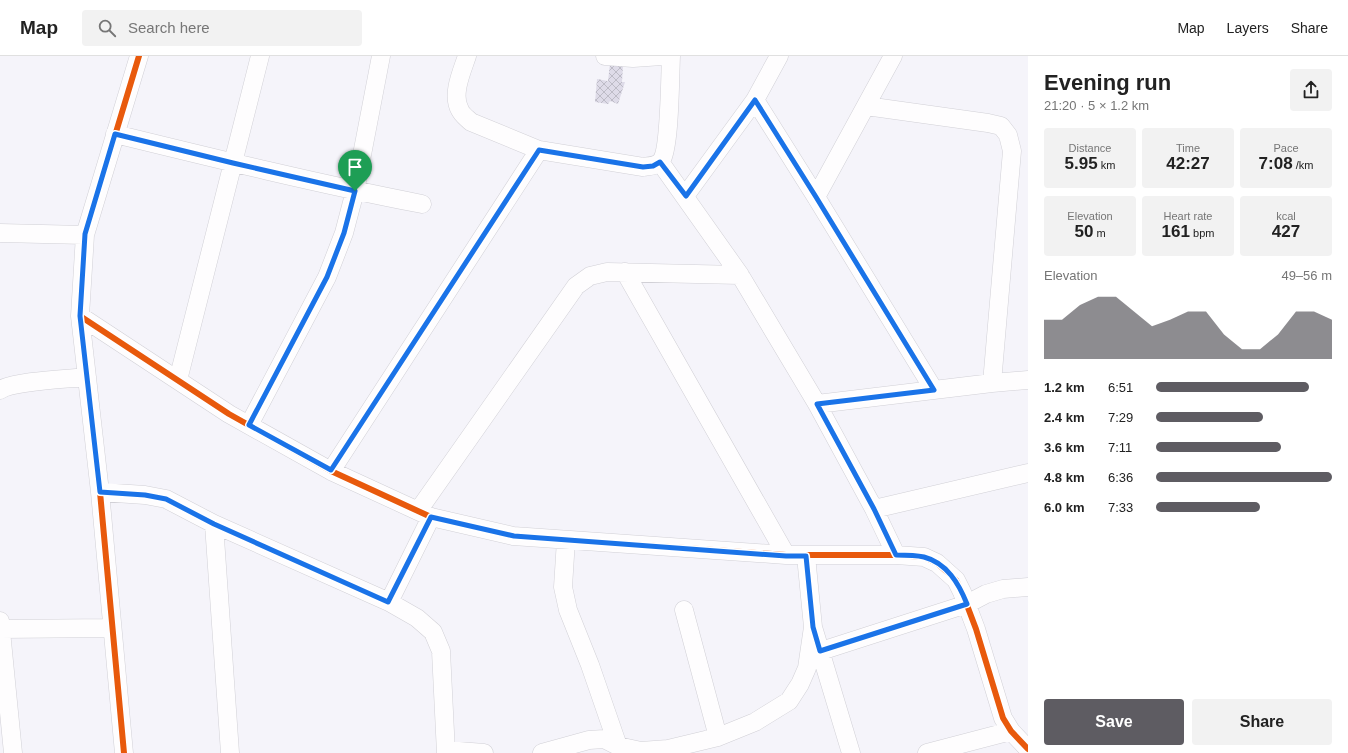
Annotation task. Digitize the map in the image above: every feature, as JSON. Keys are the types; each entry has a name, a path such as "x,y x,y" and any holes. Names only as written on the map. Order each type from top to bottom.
{"street":[{"path":"124,753 100,492 80,316 85,234 138,56"},
{"path":"178,380 260,56"},
{"path":"249,425 327,277 344,233 355,191 381,56"},
{"path":"466,56 457,91 458,108 471,122 539,150 643,167 653,166 660,162 664,156 667,140 671,56"},
{"path":"605,56 633,58 662,56"},
{"path":"686,196 755,100 779,56"},
{"path":"816,197 893,56"},
{"path":"755,100 934,390"},
{"path":"866,106 988,123 1001,126 1008,135 1012,150 992,383"},
{"path":"115,134 355,191 422,204"},
{"path":"331,470 539,150"},
{"path":"660,162 686,196 740,275 817,404 874,509 896,555"},
{"path":"0,233 85,234"},
{"path":"388,602 424,514 576,286 590,276 607,272 740,275"},
{"path":"625,272 786,556"},
{"path":"80,316 229,414 331,470 424,514 514,536 786,556 896,555 924,557 937,563 956,580 976,629 1003,718 1011,731 1028,749"},
{"path":"0,390 26,383 87,377"},
{"path":"817,404 1028,380"},
{"path":"874,509 1028,473"},
{"path":"100,492 145,495 166,499 214,524 388,602 416,618 433,632 441,651 446,752 484,753"},
{"path":"214,524 230,753"},
{"path":"566,540 563,587 568,610 590,665 618,746"},
{"path":"806,556 813,627 851,753"},
{"path":"820,651 967,604 986,594 1003,589 1028,587"},
{"path":"684,610 718,737"},
{"path":"13,753 5,716 0,627 112,628"},
{"path":"542,753 589,740 604,739 618,746 641,751 668,749 718,737 755,722 789,701 800,684 807,668 813,627"},
{"path":"927,753 1011,731"}],"building":[{"path":"610,63 623,66 622,82 625,82 618,104 610,101 608,104 595,102 597,79 608,81"}],"cycle path":[{"path":"124,753 100,492 80,316 85,235 139,56"},
{"path":"80,316 229,414 331,471 431,517 513,536 786,555 896,555 924,557 937,563 956,580 976,629 1003,718 1011,731 1028,749"}],"route":[{"path":"755,100 934,390 817,404 874,509 896,555 924,557 937,563 956,580 967,604 820,651 813,627 806,556 786,556 514,536 431,517 388,602 214,524 166,499 145,495 100,492 80,316 85,234 115,134 355,191 344,233 327,277 249,425 331,470 539,150 643,167 653,166 660,162 686,196 755,100"}]}
